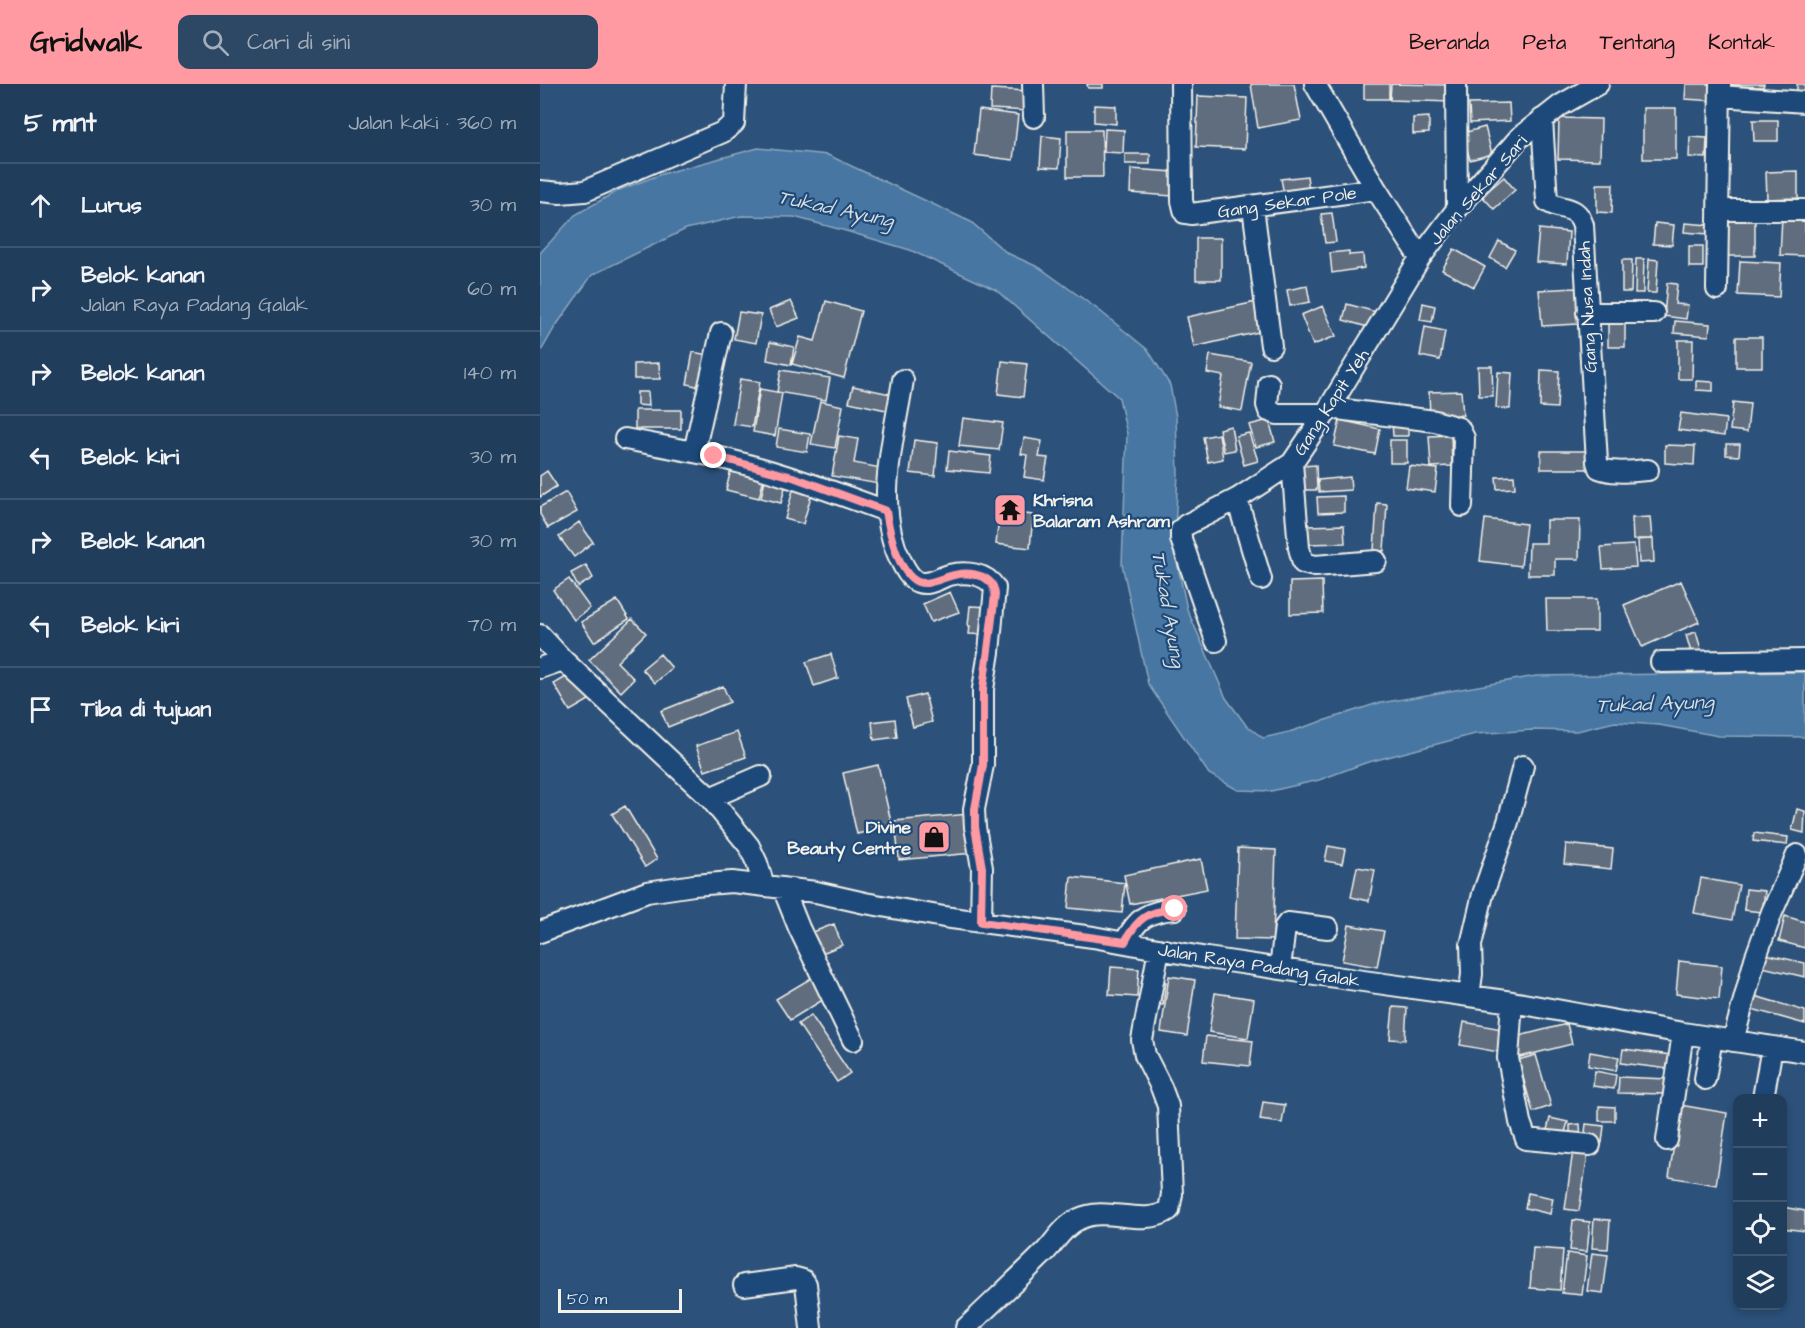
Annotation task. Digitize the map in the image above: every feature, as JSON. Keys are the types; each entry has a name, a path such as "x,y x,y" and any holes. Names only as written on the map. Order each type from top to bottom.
{"street":[{"path":"540,190 560,193 585,192 723,132 734,123 736,84"},
{"path":"1033,84 1034,117"},
{"name":"Gang Sekar Pole","path":"1181,84 1183,210 1188,214 1376,189"},
{"path":"1315,84 1376,189 1420,258"},
{"path":"1456,84 1457,209"},
{"name":"Jalan Sekar Sari","path":"1420,258 1457,209 1514,144 1561,105 1598,84"},
{"path":"1717,289 1720,90 1805,102"},
{"name":"Gang Nusa Indah","path":"1542,119 1547,201 1551,205 1575,211 1580,216 1583,225 1595,452 1599,468 1616,472 1648,470"},
{"path":"1253,207 1271,346"},
{"path":"1718,210 1805,210"},
{"name":"Gang Kapit Yeh","path":"1216,640 1180,534 1186,525 1237,499 1292,463 1327,411 1420,258"},
{"path":"1587,314 1654,313"},
{"path":"694,452 721,333"},
{"path":"903,380 888,472 886,511 892,544 906,571 916,581 929,582 951,574 975,574 991,582 994,588 989,652 983,689 983,765 975,809 975,827 982,868 981,922"},
{"path":"1269,384 1267,405 1269,411 1277,414 1327,411 1436,421 1459,428 1464,438 1462,506"},
{"path":"625,440 737,461 793,477 886,511"},
{"path":"1292,463 1299,548 1303,563 1315,566 1376,561"},
{"path":"1237,499 1261,579"},
{"path":"540,635 563,660 710,798 749,846 757,863 799,927 853,1040"},
{"path":"540,668 563,660"},
{"path":"1661,662 1805,660"},
{"path":"1469,996 1473,934 1483,894 1503,839 1523,766"},
{"path":"710,798 761,776"},
{"path":"1705,1078 1797,855"},
{"name":"Jalan Raya Padang Galak","path":"540,932 647,892 732,882 816,892 865,903 981,922 1512,1002 1805,1052"},
{"path":"1125,942 1133,926 1145,916 1153,912 1175,909"},
{"path":"1280,968 1285,927 1288,923 1328,928"},
{"path":"966,1328 1069,1225 1079,1218 1114,1214 1155,1217 1169,1210 1172,1194 1168,1106 1145,1055 1142,1040 1159,949"},
{"path":"1512,1002 1508,1058 1520,1122 1526,1140 1590,1145"},
{"path":"1722,1039 1728,1005"},
{"path":"1667,1140 1683,1033"},
{"path":"1764,1094 1772,1047"},
{"path":"744,1285 796,1278 803,1280 806,1284 811,1328"}],"water":[{"name":"Tukad Ayung","path":"758,148 828,155 971,222 1007,253 1040,268 1100,311 1148,350 1170,385 1176,417 1178,474 1174,548 1187,609 1226,698 1246,725 1263,738 1289,732 1375,704 1536,676 1805,672 1805,737 1719,736 1659,725 1615,722 1577,731 1532,730 1475,734 1365,763 1319,780 1271,791 1238,790 1209,774 1148,684 1122,564 1127,434 1119,398 996,290 910,250 846,231 794,217 741,216 686,229 592,275 555,327 540,353 540,253 575,215 619,190 662,174"}],"building":[{"path":"1087,84 1103,84 1103,88 1088,88"},
{"path":"1251,84 1294,84 1301,120 1258,128"},
{"path":"1364,84 1389,84 1389,99 1364,99"},
{"path":"1391,84 1454,85 1453,102 1390,100"},
{"path":"1686,84 1716,84 1715,101 1685,99"},
{"path":"1732,84 1764,84 1763,87 1732,86"},
{"path":"1797,84 1805,84 1805,95 1797,94"},
{"path":"991,89 1029,91 1028,111 990,109"},
{"path":"1198,96 1247,98 1245,149 1196,147"},
{"path":"1509,103 1510,121 1470,123 1469,104"},
{"path":"1094,105 1116,106 1116,124 1094,122"},
{"path":"1643,108 1676,108 1676,159 1643,159"},
{"path":"979,110 1018,115 1013,160 974,155"},
{"path":"1429,117 1429,133 1413,134 1413,118"},
{"path":"1559,118 1601,119 1600,160 1558,159"},
{"path":"1753,120 1778,120 1778,141 1754,141"},
{"path":"1485,127 1492,154 1470,160 1463,133"},
{"path":"1105,129 1124,130 1123,153 1104,152"},
{"path":"1067,130 1102,130 1103,177 1067,177"},
{"path":"1042,136 1061,138 1059,168 1040,167"},
{"path":"1690,137 1707,138 1706,158 1689,157"},
{"path":"1125,154 1150,154 1150,164 1125,164"},
{"path":"1131,169 1175,172 1173,196 1130,193"},
{"path":"1798,171 1798,198 1767,199 1766,172"},
{"path":"1307,176 1309,190 1284,194 1281,179"},
{"path":"1504,177 1515,190 1494,209 1482,196"},
{"path":"1597,184 1613,184 1612,213 1597,212"},
{"path":"1332,213 1336,242 1325,243 1321,214"},
{"path":"1782,217 1805,217 1805,256 1780,255"},
{"path":"1724,219 1755,219 1755,256 1724,256"},
{"path":"1655,223 1674,225 1672,245 1653,244"},
{"path":"1685,223 1709,225 1708,234 1684,232"},
{"path":"1539,229 1569,232 1567,264 1536,262"},
{"path":"1196,238 1221,238 1221,280 1196,280"},
{"path":"1499,241 1515,250 1505,267 1490,258"},
{"path":"1689,246 1703,246 1703,267 1689,267"},
{"path":"1454,249 1485,267 1474,287 1442,270"},
{"path":"1349,251 1349,255 1363,254 1364,268 1332,273 1330,253"},
{"path":"1636,259 1644,259 1643,293 1635,293"},
{"path":"1649,259 1658,260 1656,293 1647,293"},
{"path":"1622,260 1632,260 1631,292 1622,292"},
{"path":"1740,261 1781,263 1779,297 1738,295"},
{"path":"1667,283 1677,284 1675,304 1688,305 1686,319 1664,316"},
{"path":"1307,286 1310,302 1290,306 1287,290"},
{"path":"1576,288 1578,324 1542,326 1539,290"},
{"path":"791,301 799,318 776,327 769,310"},
{"path":"826,301 861,311 844,378 792,364 800,337 815,341"},
{"path":"1256,302 1263,331 1194,347 1187,317"},
{"path":"1423,303 1435,306 1432,322 1420,320"},
{"path":"1347,304 1376,312 1371,328 1343,320"},
{"path":"1323,306 1336,336 1313,345 1301,315"},
{"path":"739,312 761,315 756,343 734,339"},
{"path":"1608,321 1625,321 1625,347 1608,347"},
{"path":"1675,321 1710,324 1709,336 1674,333"},
{"path":"1425,327 1445,331 1440,360 1420,356"},
{"path":"1736,337 1762,337 1762,367 1736,367"},
{"path":"1678,340 1693,340 1692,379 1678,379"},
{"path":"770,342 794,347 791,365 767,360"},
{"path":"693,352 708,355 701,387 687,384"},
{"path":"1210,355 1251,362 1242,411 1218,407 1223,376 1207,373"},
{"path":"1002,361 1027,364 1023,397 998,394"},
{"path":"659,363 660,379 634,379 634,364"},
{"path":"1478,366 1492,366 1493,396 1479,396"},
{"path":"781,370 830,378 826,400 777,392"},
{"path":"1541,370 1559,371 1557,408 1540,407"},
{"path":"1498,372 1512,373 1510,409 1496,408"},
{"path":"740,379 760,382 752,427 733,424"},
{"path":"1696,381 1713,382 1713,391 1696,390"},
{"path":"853,386 895,395 891,411 849,402"},
{"path":"760,389 782,393 775,436 753,432"},
{"path":"1461,391 1463,415 1430,416 1429,392"},
{"path":"637,392 648,392 649,406 637,405"},
{"path":"820,401 843,406 835,448 811,444"},
{"path":"1733,402 1750,404 1747,432 1730,430"},
{"path":"635,410 681,410 681,429 635,429"},
{"path":"1681,413 1726,419 1724,436 1678,430"},
{"path":"963,418 1003,423 999,450 959,446"},
{"path":"1269,420 1275,442 1256,447 1249,425"},
{"path":"1340,420 1380,429 1375,454 1334,446"},
{"path":"1392,421 1408,421 1408,436 1393,436"},
{"path":"1231,426 1235,450 1224,452 1219,429"},
{"path":"779,429 810,434 807,452 776,447"},
{"path":"1249,433 1258,461 1244,465 1236,436"},
{"path":"1219,434 1223,459 1208,462 1203,437"},
{"path":"1451,435 1452,466 1431,467 1429,436"},
{"path":"839,436 858,439 854,463 881,468 879,484 832,476"},
{"path":"1024,438 1042,441 1039,457 1048,458 1044,480 1024,477 1027,455 1021,454"},
{"path":"914,440 938,443 935,476 910,473"},
{"path":"1390,440 1407,440 1407,463 1390,463"},
{"path":"1726,444 1740,444 1739,456 1726,455"},
{"path":"1665,445 1695,446 1694,465 1665,463"},
{"path":"949,451 991,456 989,473 947,469"},
{"path":"1541,451 1589,451 1589,469 1541,469"},
{"path":"732,465 765,473 759,498 726,490"},
{"path":"1316,465 1317,490 1302,490 1302,466"},
{"path":"1409,466 1438,469 1435,492 1406,488"},
{"path":"547,471 557,486 540,497 540,476"},
{"path":"766,475 787,480 781,503 761,498"},
{"path":"1514,476 1515,488 1497,489 1496,477"},
{"path":"1350,477 1351,490 1319,492 1318,480"},
{"path":"795,483 813,489 803,524 785,519"},
{"path":"566,492 577,512 548,528 540,514 540,507"},
{"path":"1344,496 1344,512 1318,513 1317,497"},
{"path":"1377,503 1387,504 1384,551 1374,550"},
{"path":"1000,511 1033,515 1030,548 996,544"},
{"path":"1650,517 1652,539 1633,540 1632,518"},
{"path":"1485,519 1526,524 1521,566 1480,561"},
{"path":"1546,520 1580,520 1579,559 1555,559 1555,575 1528,575 1529,543 1546,543"},
{"path":"579,522 593,542 574,557 559,537"},
{"path":"1344,525 1345,543 1307,544 1306,526"},
{"path":"1638,539 1653,539 1654,562 1639,563"},
{"path":"1634,545 1636,567 1603,569 1601,547"},
{"path":"586,565 593,578 578,587 571,573"},
{"path":"569,579 590,608 574,620 553,590"},
{"path":"1322,581 1323,613 1290,614 1290,582"},
{"path":"1681,581 1699,622 1642,647 1624,605"},
{"path":"950,592 959,612 931,622 923,604"},
{"path":"1546,599 1597,599 1597,631 1547,631"},
{"path":"617,600 629,619 594,642 581,622"},
{"path":"970,606 990,607 988,635 969,634"},
{"path":"632,619 646,633 617,662 634,679 621,692 589,660"},
{"path":"1696,632 1702,653 1692,656 1686,635"},
{"path":"660,654 672,668 655,683 642,669"},
{"path":"831,654 838,678 814,686 806,662"},
{"path":"573,673 589,700 570,711 554,684"},
{"path":"723,686 730,702 668,727 661,711"},
{"path":"925,694 932,722 913,727 906,699"},
{"path":"895,719 897,737 874,740 872,722"},
{"path":"737,732 746,757 705,771 696,746"},
{"path":"878,765 892,826 857,834 843,773"},
{"path":"625,806 657,859 645,867 612,814"},
{"path":"1797,809 1805,811 1804,833 1792,830"},
{"name":"Divine Beauty Centre","path":"969,814 973,853 899,860 895,821"},
{"path":"1754,833 1788,837 1787,845 1753,841"},
{"path":"1566,844 1613,849 1611,869 1564,864"},
{"path":"1328,846 1345,849 1342,864 1325,861"},
{"path":"1238,848 1276,850 1273,940 1235,939"},
{"path":"1201,859 1207,889 1130,904 1124,875"},
{"path":"1357,867 1375,870 1369,901 1351,897"},
{"path":"1071,877 1125,883 1122,913 1068,908"},
{"path":"1701,878 1739,885 1732,920 1694,913"},
{"path":"1746,889 1765,891 1762,912 1744,910"},
{"path":"1785,916 1805,922 1805,948 1779,941"},
{"path":"834,924 842,945 817,955 808,934"},
{"path":"1349,925 1384,931 1377,967 1342,961"},
{"path":"1761,953 1805,963 1805,977 1758,966"},
{"path":"1679,961 1722,966 1719,999 1676,994"},
{"path":"1111,967 1139,969 1137,997 1109,995"},
{"path":"1169,976 1195,980 1187,1036 1161,1032"},
{"path":"813,977 826,998 790,1020 776,999"},
{"path":"1155,980 1166,982 1163,1005 1152,1004"},
{"path":"1215,993 1254,999 1248,1038 1209,1032"},
{"path":"1755,996 1805,1011 1805,1024 1752,1009"},
{"path":"1393,1007 1407,1008 1405,1040 1390,1039"},
{"path":"811,1015 850,1073 837,1082 798,1024"},
{"path":"1464,1022 1502,1029 1498,1052 1460,1045"},
{"path":"1567,1024 1572,1044 1520,1057 1515,1037"},
{"path":"1206,1036 1253,1041 1250,1066 1203,1061"},
{"path":"1623,1049 1671,1055 1669,1069 1621,1063"},
{"path":"1590,1052 1619,1057 1616,1071 1588,1066"},
{"path":"1536,1055 1551,1106 1533,1112 1518,1060"},
{"path":"1595,1071 1616,1075 1614,1089 1593,1086"},
{"path":"1619,1077 1668,1079 1668,1094 1618,1093"},
{"path":"1263,1102 1285,1105 1282,1123 1260,1120"},
{"path":"1680,1105 1727,1113 1716,1185 1669,1177"},
{"path":"1599,1106 1615,1107 1615,1121 1599,1121"},
{"path":"1550,1118 1568,1122 1563,1139 1546,1134"},
{"path":"1580,1124 1581,1139 1570,1139 1570,1125"},
{"path":"1586,1124 1604,1126 1602,1143 1584,1141"},
{"path":"1573,1150 1588,1153 1579,1211 1565,1209"},
{"path":"1528,1193 1553,1198 1550,1214 1525,1208"},
{"path":"1787,1208 1805,1211 1805,1231 1787,1229"},
{"path":"1594,1219 1610,1220 1608,1249 1592,1248"},
{"path":"1573,1220 1590,1222 1587,1252 1570,1250"},
{"path":"1533,1248 1563,1250 1560,1290 1530,1288"},
{"path":"1567,1253 1587,1256 1582,1295 1562,1293"},
{"path":"1592,1253 1608,1255 1603,1293 1587,1291"}],"place":[{"name":"Khrisna Balaram Ashram","path":"1010,510"},
{"name":"Divine Beauty Centre","path":"934,837"}],"route":[{"path":"714,456 793,477 886,511 892,544 906,571 916,581 929,582 951,574 964,573 975,574 991,582 995,595 983,689 983,765 975,809 975,827 982,868 981,922 1125,942 1133,926 1145,916 1153,912 1175,909"}]}
